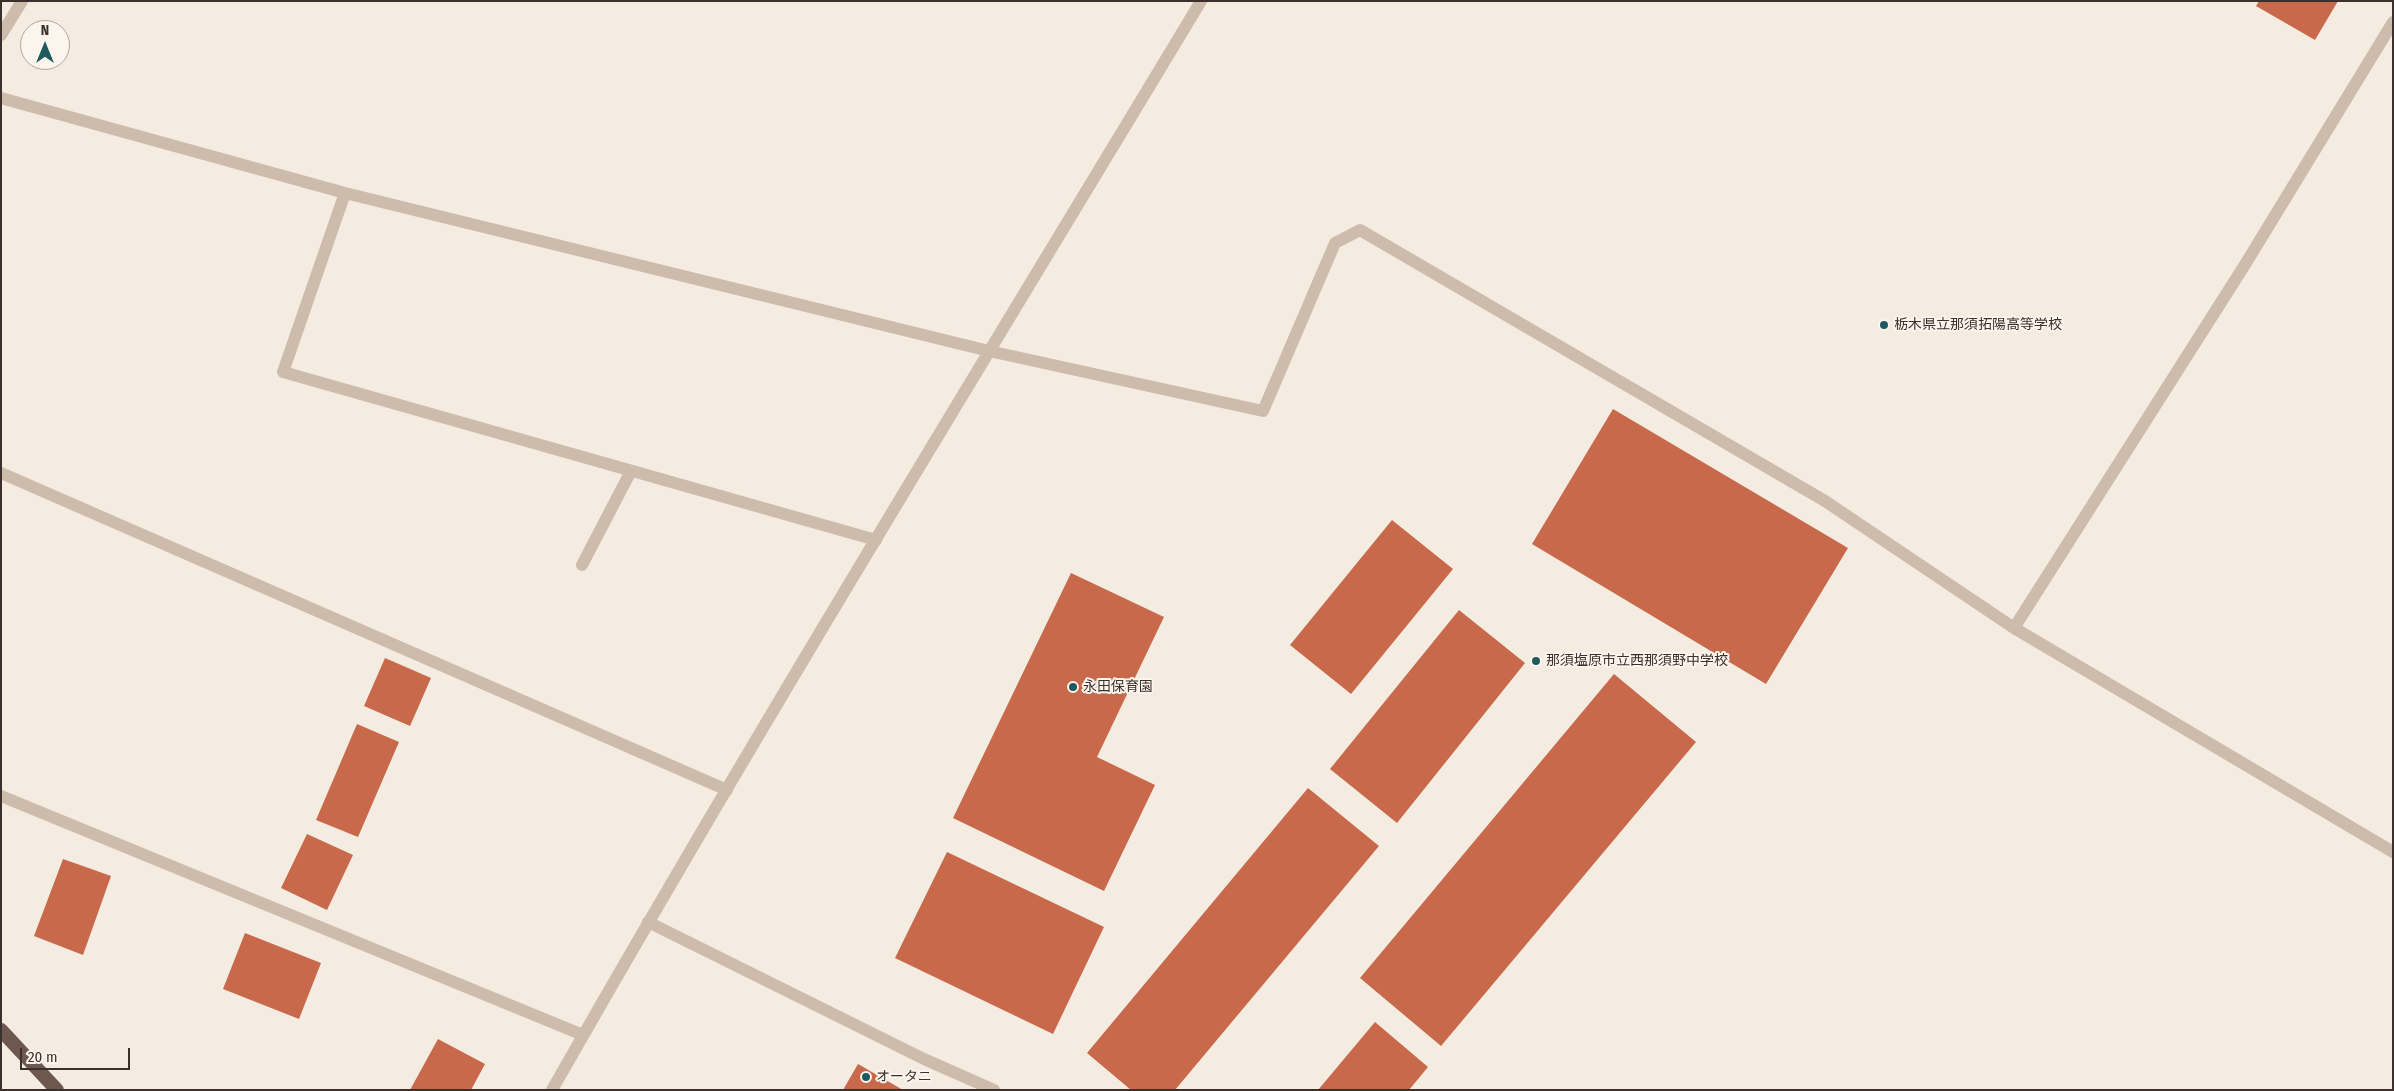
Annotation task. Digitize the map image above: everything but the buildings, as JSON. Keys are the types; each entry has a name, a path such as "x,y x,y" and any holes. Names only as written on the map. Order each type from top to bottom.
{"highway":[{"path":"1,1030 56,1090"}],"street":[{"path":"1,36 22,1"},
{"path":"552,1090 648,922 1201,1"},
{"path":"2014,628 2246,263 2393,22"},
{"path":"1,98 345,193 989,352 1263,410 1335,243 1360,230 1825,501 2014,628 2393,852"},
{"path":"345,193 283,372 876,540"},
{"path":"582,565 631,471"},
{"path":"1,473 727,790"},
{"path":"1,796 583,1035"},
{"path":"648,922 924,1059 994,1090"}],"place":[{"name":"栃木県立那須拓陽高等学校","path":"1884,325"},
{"name":"那須塩原市立西那須野中学校","path":"1536,661"},
{"name":"永田保育園","path":"1073,687"},
{"name":"オータニ","path":"866,1077"}]}
